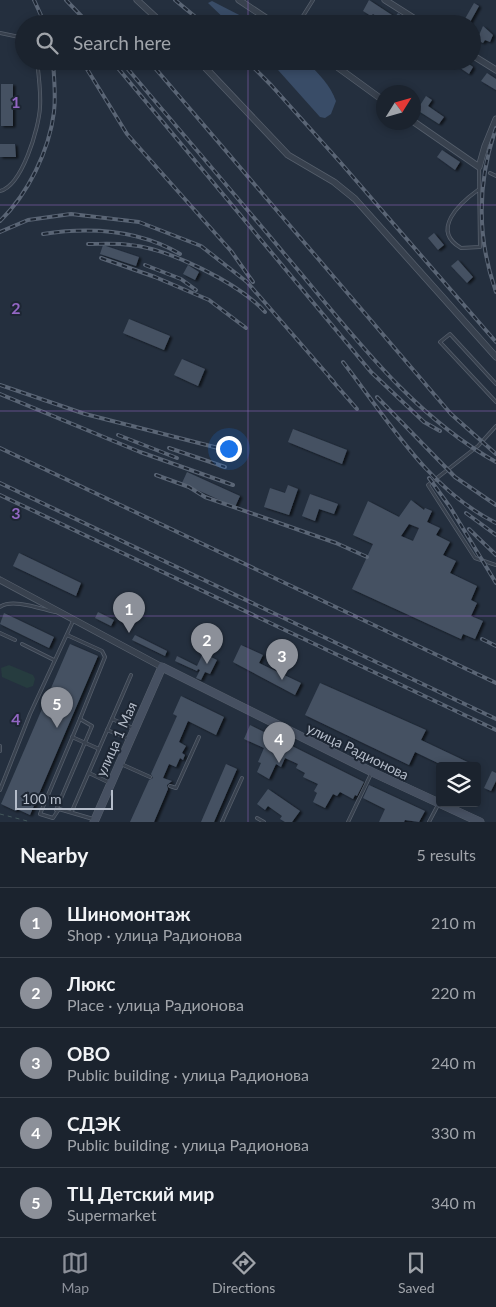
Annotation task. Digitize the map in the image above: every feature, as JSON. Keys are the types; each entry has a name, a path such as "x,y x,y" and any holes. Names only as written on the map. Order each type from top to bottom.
{"street":[{"path":"137,0 153,15"},
{"path":"239,0 262,15"},
{"path":"385,0 409,15"},
{"path":"481,61 496,70"},
{"path":"208,70 288,155 334,182 354,199 496,356"},
{"path":"341,70 376,95"},
{"path":"421,127 479,167 496,119"},
{"name":"улица Радионова","path":"0,580 162,667 372,772 436,802"},
{"name":"улица 1 Мая","path":"94,821 162,667"},
{"name":"улица Радионова","path":"448,807 480,822"}],"lane":[{"path":"303,15 312,0"},
{"path":"0,34 15,36"},
{"path":"0,191 10,185 26,160 37,125 40,86 38,70"},
{"path":"478,190 454,210 449,222 448,231 450,239 461,248 480,246 479,167"},
{"path":"490,173 496,176"},
{"path":"496,384 450,334 440,342 496,402"},
{"path":"496,426 478,446 428,484 475,558 496,565"},
{"path":"0,607 3,604 16,604 64,614"},
{"path":"0,790 54,660 74,619"},
{"path":"0,633 15,640"},
{"path":"67,635 102,652 105,657 40,814 52,818 85,743 92,726 80,718"},
{"path":"22,644 54,660"},
{"path":"72,811 131,675"},
{"path":"112,718 135,728"},
{"path":"108,730 130,740"},
{"path":"72,737 100,749"},
{"path":"170,786 176,788 198,737"},
{"path":"0,746 0,751"},
{"path":"119,763 150,777"},
{"path":"348,822 372,772"},
{"path":"89,773 111,783"},
{"path":"222,822 242,778"},
{"path":"429,822 437,807"},
{"path":"56,810 72,811 94,821"},
{"path":"257,818 264,822"}],"path":[{"path":"0,814 31,822"}],"green space":[{"path":"9,665 33,675 35,679 33,686 27,688 2,677 1,668"}],"water":[{"path":"212,1 239,15 221,15 208,3"},
{"path":"278,70 315,70 324,80 336,101 331,114 325,118 320,117"}],"building":[{"path":"369,0 392,15 369,15 363,11"},
{"path":"474,3 479,6 474,15 467,15"},
{"path":"483,26 493,35 490,42 485,40 483,43 481,42"},
{"path":"463,70 471,70 469,74"},
{"path":"487,73 496,79 496,90 481,81"},
{"path":"1,84 13,84 13,126 1,126"},
{"path":"426,96 432,100 428,106 444,117 439,124 421,113 421,104"},
{"path":"0,144 15,144 16,157 0,157"},
{"path":"442,150 460,162 455,170 437,157"},
{"path":"434,233 444,245 438,250 428,238"},
{"path":"103,245 139,257 136,266 100,254"},
{"path":"458,260 473,277 467,283 451,266"},
{"path":"188,265 199,272 195,280 183,274"},
{"path":"129,319 170,336 164,350 123,333"},
{"path":"182,359 205,369 198,386 174,375"},
{"path":"293,429 347,450 342,464 288,442"},
{"path":"187,472 240,496 235,507 182,483"},
{"path":"288,485 298,489 289,515 264,507 270,488 285,493"},
{"path":"310,494 338,504 334,514 319,509 315,521 302,516"},
{"path":"411,500 424,510 425,508 432,511 427,522 440,528 436,535 450,542 443,555 456,561 450,573 477,586 471,600 477,603 471,616 483,621 475,639 463,634 461,639 352,589 373,544 353,535 368,501 399,517","holes":["409,524 419,528 413,541 401,536"]},
{"path":"19,553 81,583 76,596 13,566"},
{"path":"98,612 114,620 111,626 95,618"},
{"path":"4,613 54,637 49,648 0,624"},
{"path":"135,635 167,651 165,656 132,640"},
{"path":"70,644 98,656 30,815 1,804"},
{"path":"241,645 263,655 259,663 301,683 295,695 233,662"},
{"path":"203,653 217,660 210,674 205,672 201,680 196,678 200,670 198,669 197,671 175,661 177,656 197,666"},
{"path":"320,683 426,730 421,740 468,762 436,762 415,752 409,765 305,715"},
{"path":"181,696 224,717 216,735 188,721 179,742 186,746 182,753 185,755 183,760 180,758 176,767 169,764 163,778 172,781 167,785 168,789 154,822 130,822 149,780 153,778 151,774 177,716 173,714"},
{"path":"250,725 364,782 357,796 355,795 353,799 340,792 337,796 333,794 325,808 313,802 317,793 314,791 318,784 303,777 305,773 296,768 298,764 285,758 281,767 276,764 269,779 257,772 261,763 258,762 264,748 244,739"},
{"path":"226,764 237,769 214,822 201,822"},
{"path":"492,771 496,773 496,781 491,791 484,788"},
{"path":"369,785 425,811 419,822 405,820 404,822 379,822 385,809 363,798"},
{"path":"268,789 300,811 292,822 285,822 280,819 282,816 268,806 265,810 257,804"}],"railway":[{"path":"34,0 41,15"},
{"path":"66,0 80,15"},
{"path":"175,0 193,15"},
{"path":"0,221 20,198 42,157 55,106 54,70"},
{"path":"88,70 127,134 231,251 253,282"},
{"path":"119,70 371,372 424,422 440,431"},
{"path":"129,70 334,314 383,369 436,420 496,462"},
{"path":"157,70 451,414 496,454"},
{"path":"256,70 340,162 496,342"},
{"path":"496,128 485,169 482,210 485,251 496,292"},
{"path":"0,232 28,220 71,214 139,222 201,246 247,282 334,382"},
{"path":"43,234 78,231 113,232 148,240 180,254"},
{"path":"88,244 130,245 164,253 183,260 239,290 265,312"},
{"path":"101,258 155,277 209,300 246,328"},
{"path":"145,265 181,279 196,290"},
{"path":"343,362 411,452 430,472 450,492 472,509 496,523"},
{"path":"330,378 357,409"},
{"path":"0,385 85,414 230,451"},
{"path":"0,394 140,452 233,485"},
{"path":"377,397 455,477 496,505"},
{"path":"118,435 177,458"},
{"path":"0,448 496,683"},
{"path":"169,448 225,467"},
{"path":"156,475 189,487 205,497 336,543 367,557"},
{"path":"429,478 450,507 496,583"},
{"path":"0,483 496,719"},
{"path":"0,495 496,730"},
{"path":"466,513 496,535"},
{"path":"469,529 496,555"},
{"path":"482,639 496,646"}],"place":[{"name":"Шиномонтаж","path":"129,633"},
{"name":"Люкс","path":"207,664"},
{"name":"OBO","path":"282,680"},
{"name":"ТЦ Детский мир","path":"57,728"},
{"name":"СДЭК","path":"279,763"}]}
